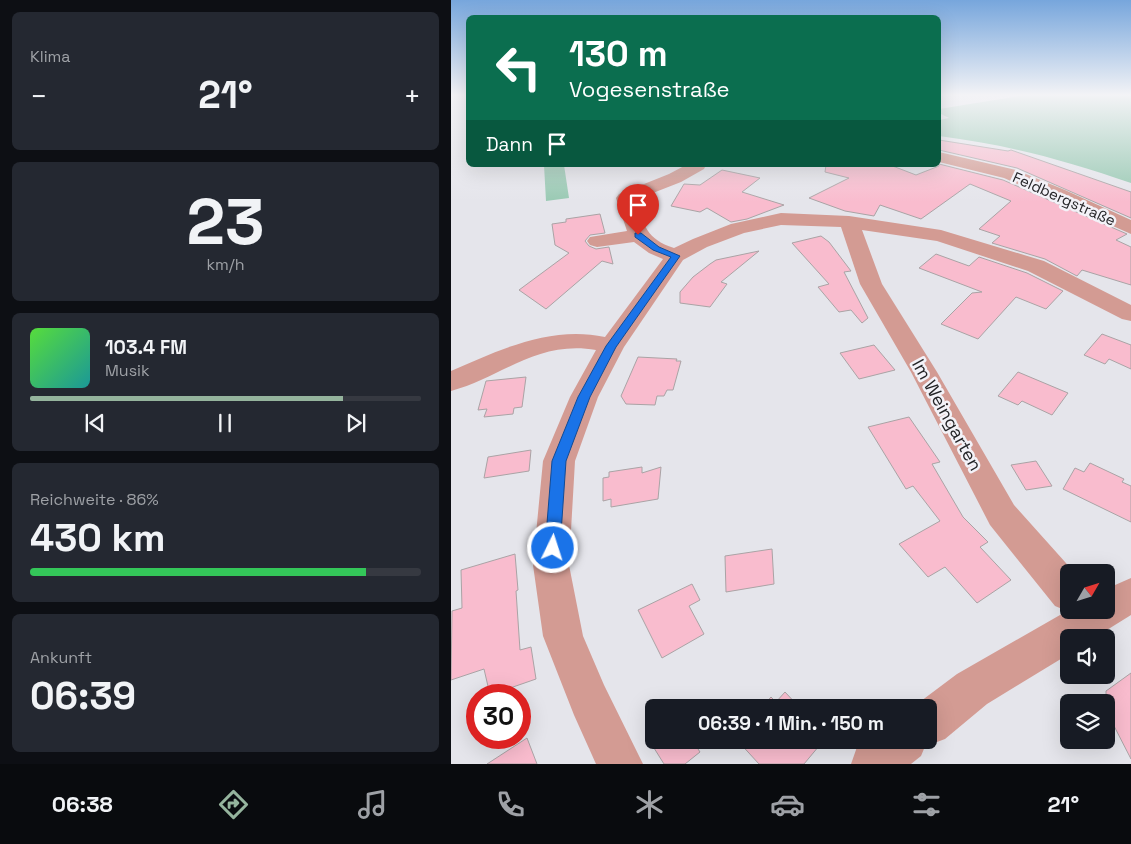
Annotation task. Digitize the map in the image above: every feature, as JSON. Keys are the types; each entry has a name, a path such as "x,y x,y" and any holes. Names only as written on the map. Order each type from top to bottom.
{"street":[{"name":"Feldbergstraße","path":"941,157 1010,174 1059,194 1131,228"},
{"path":"676,256 656,248 638,235 625,198 675,178 694,167"},
{"path":"620,764 589,700 563,636 551,565 559,461 584,397 611,346 676,256 717,235 756,223 798,219 849,222 941,236 976,246 1036,266 1131,314"},
{"name":"Im Weingarten","path":"849,222 871,284 924,372 1002,515 1060,576"},
{"path":"597,241 638,235"},
{"path":"451,382 527,348 545,344 582,341 611,346"},
{"path":"1115,600 1131,595"},
{"path":"937,716 972,689 1074,619"},
{"path":"874,764 893,749"}],"green space":[{"path":"941,131 1131,131 1131,183 1036,154 941,136"},
{"path":"544,167 564,167 569,198 546,201"}],"building":[{"path":"941,140 1011,150 1131,192 1131,218 1017,168 941,150"},
{"path":"941,164 1003,180 1127,234 1116,240 1131,247 1131,285 1082,270 1077,276 1045,259 992,243 1000,236 979,229 1011,201 970,184 921,219 880,205 874,216 845,211 809,198 849,178 825,172 826,167 895,167 916,175 941,167"},
{"path":"722,170 760,178 742,192 784,205 747,219 731,222 707,208 700,212 671,206 684,184 700,185"},
{"path":"600,214 605,233 590,235 585,241 589,246 596,249 609,247 613,264 602,261 546,309 519,290 569,253 555,245 552,224 566,222 566,219"},
{"path":"821,236 829,242 851,271 844,272 868,318 862,323 851,310 839,312 818,287 829,284 792,243"},
{"path":"759,251 721,282 727,284 710,307 680,303 680,292 693,277 716,260"},
{"path":"936,254 969,266 979,257 1027,273 1063,291 1046,309 1016,297 978,339 941,324 972,293 982,292 919,268"},
{"path":"1102,334 1131,345 1131,369 1109,359 1105,364 1084,355"},
{"path":"874,345 895,370 859,379 840,353"},
{"path":"638,357 677,359 676,361 681,361 673,390 667,390 664,396 657,396 655,405 626,404 621,396"},
{"path":"1018,372 1068,393 1052,415 1022,401 1018,405 998,396"},
{"path":"526,377 522,407 514,408 513,414 484,417 487,409 478,410 486,381"},
{"path":"909,417 940,462 932,464 963,517 988,542 980,547 1011,580 977,603 945,567 928,577 899,544 940,521 913,486 906,489 868,427"},
{"path":"531,450 529,471 484,478 488,457"},
{"path":"1036,461 1052,486 1026,490 1011,465"},
{"path":"1090,463 1124,479 1122,482 1131,486 1131,522 1063,489 1075,468 1084,472"},
{"path":"642,467 642,473 661,467 658,499 611,507 611,499 603,501 603,478 609,477 609,472"},
{"path":"772,549 774,584 726,592 725,556"},
{"path":"515,554 520,650 531,647 536,679 522,684 487,684 484,669 451,680 452,611 462,608 461,570"},
{"path":"692,584 700,600 689,606 704,634 662,658 638,610"},
{"path":"1131,673 1131,759 1115,728 1115,694 1106,694 1106,691"},
{"path":"785,692 792,699 779,699"},
{"path":"531,748 537,764 487,764 510,749"},
{"path":"655,749 698,749 700,752 685,764 664,764"},
{"path":"745,749 816,749 804,764 759,764"}],"route":[{"path":"553,548 559,461 584,397 611,346 676,256 656,248 638,235"}]}
